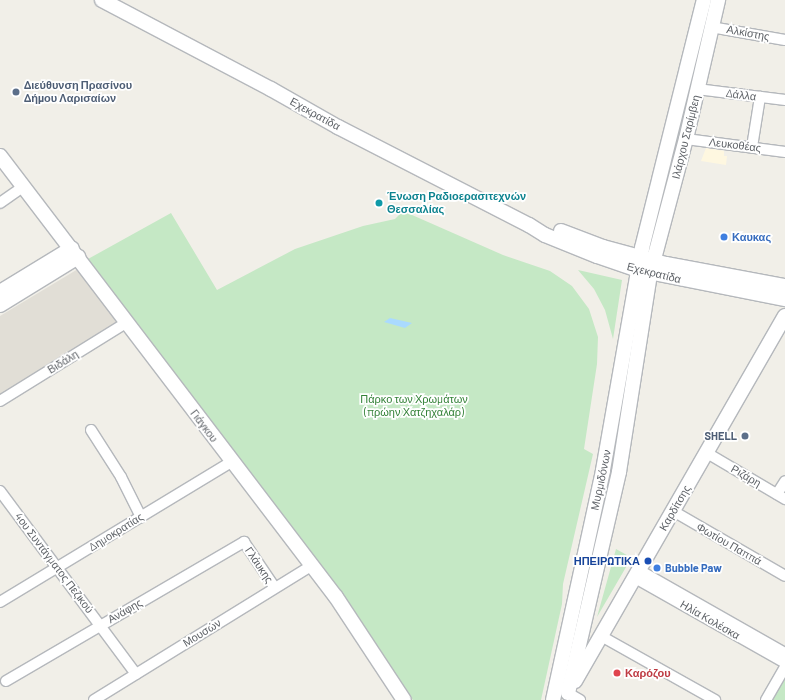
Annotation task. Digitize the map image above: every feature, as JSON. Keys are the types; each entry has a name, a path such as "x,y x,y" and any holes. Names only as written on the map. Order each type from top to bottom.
{"main road":[{"name":"Εχεκρατίδα","path":"102,0 244,75 338,127 529,224 545,234 598,256 785,299"},
{"name":"Ιλάρχου Σαρίμβεη","path":"645,266 704,0"},
{"name":"Ιλάρχου Σαρίμβεη","path":"645,266 686,139 718,0"},
{"name":"Γιάγκου","path":"0,156 75,252 126,323 231,462 336,597 404,700"},
{"path":"0,292 75,252"},
{"path":"0,305 75,252"},
{"name":"Εχεκρατίδα","path":"645,266 785,286"},
{"name":"Μυρμιδόνων","path":"566,696 619,472 645,266"},
{"name":"Μυρμιδόνων","path":"553,700 603,470 623,365 645,266"},
{"name":"Καρδίτσης","path":"566,696 785,316"}],"street":[{"name":"Αλκίστης","path":"711,27 785,40"},
{"name":"Δάλλα","path":"697,90 785,100"},
{"path":"752,147 760,97"},
{"name":"Λευκοθέας","path":"686,139 785,152"},
{"path":"0,203 24,186"},
{"name":"Βιδάλη","path":"0,401 126,323"},
{"path":"91,430 121,477 141,517"},
{"name":"Ριζάρη","path":"707,453 781,496"},
{"name":"Δημοκρατίας","path":"0,602 231,462"},
{"path":"781,496 785,481"},
{"name":"4ου Συντάγματος Πεζικού","path":"0,491 136,674"},
{"name":"Φωτίου Παππά","path":"673,511 785,576"},
{"name":"Γλάυκης","path":"244,542 275,588"},
{"name":"Ανάφης","path":"6,681 244,542"},
{"name":"Μουσών","path":"94,700 311,566"},
{"name":"Ηλία Κολέσκα","path":"637,574 785,653"},
{"name":"Ηλία Κολέσκα","path":"637,574 785,663"},
{"path":"601,636 715,700"},
{"path":"766,700 785,667"},
{"path":"566,696 580,700"}],"shaded area":[{"path":"706,148 724,151 724,156 727,156 726,165 701,161"},
{"path":"78,269 119,322 0,395 0,316"}],"green space":[{"name":"Πάρκο των Χρωμάτων (πρώην Χατζηχαλάρ)","path":"403,211 503,255 550,271 572,286 589,309 598,337 597,364 584,449 593,454 563,584 562,604 541,700 413,700 350,608 147,340 88,259 171,213 217,290 295,249 363,226 395,219"},
{"path":"578,270 622,280 613,339 605,310 594,289"},
{"path":"616,549 634,559 629,562 597,617"},
{"path":"785,677 785,700 772,700"}],"water":[{"path":"390,318 412,323 405,328 384,322"}],"place":[{"name":"Διεύθυνση Πρασίνου Δήμου Λαρισαίων","path":"16,92"},
{"name":"Ένωση Ραδιοερασιτεχνών Θεσσαλίας","path":"379,203"},
{"name":"Καυκας","path":"724,237"},
{"name":"SHELL","path":"745,436"},
{"name":"ΗΠΕΙΡΩΤΙΚΑ","path":"648,561"},
{"name":"Bubble Paw","path":"657,568"},
{"name":"Καρόζου","path":"617,673"}]}
